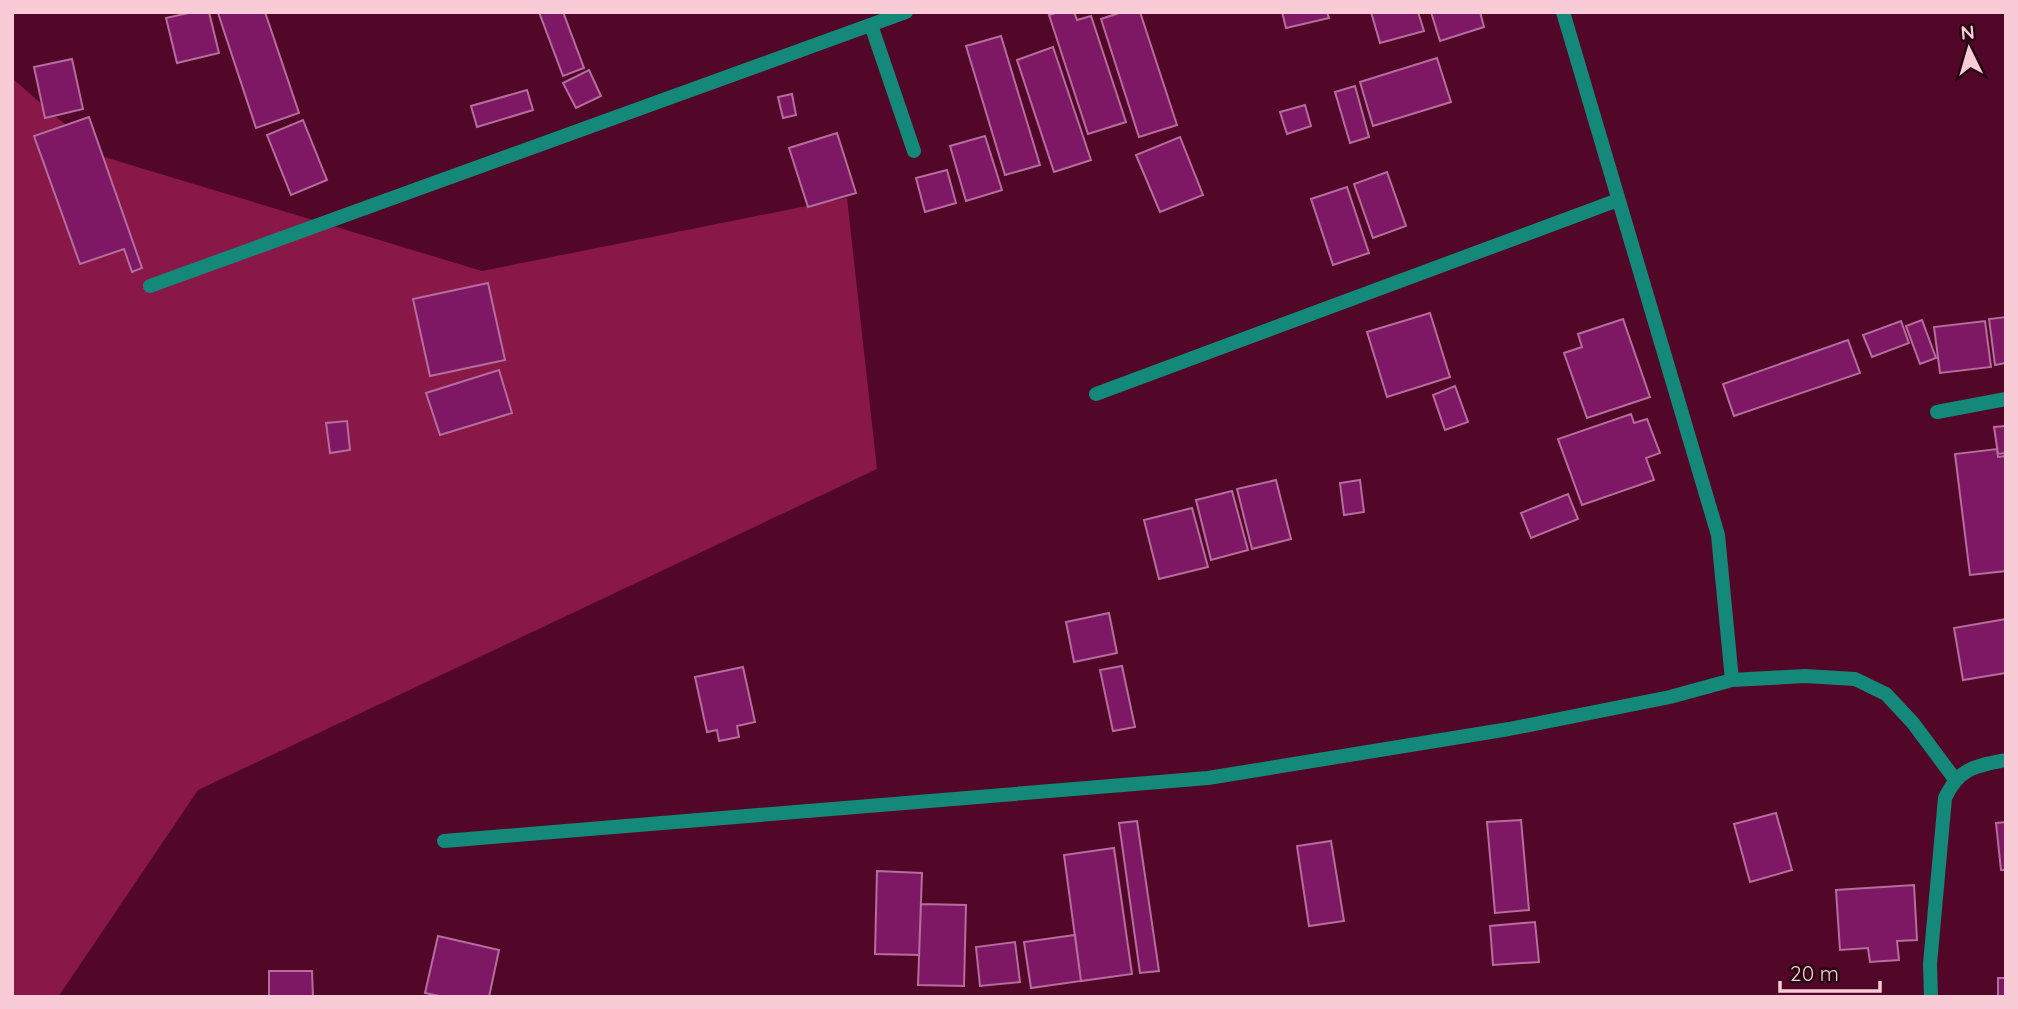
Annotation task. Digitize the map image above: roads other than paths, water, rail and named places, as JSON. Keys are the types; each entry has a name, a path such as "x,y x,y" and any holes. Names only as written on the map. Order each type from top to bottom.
{"street":[{"path":"150,286 906,12"},
{"path":"1563,12 1718,536 1732,680"},
{"path":"871,25 914,151"},
{"path":"1097,394 1618,200"},
{"path":"1937,412 2006,399"},
{"path":"444,841 1208,778 1509,729 1670,697 1732,680 1805,676 1855,679 1886,694 1913,723 1954,778"},
{"path":"1931,997 1937,862 1945,798 1954,778 1974,766 2006,760"}]}
